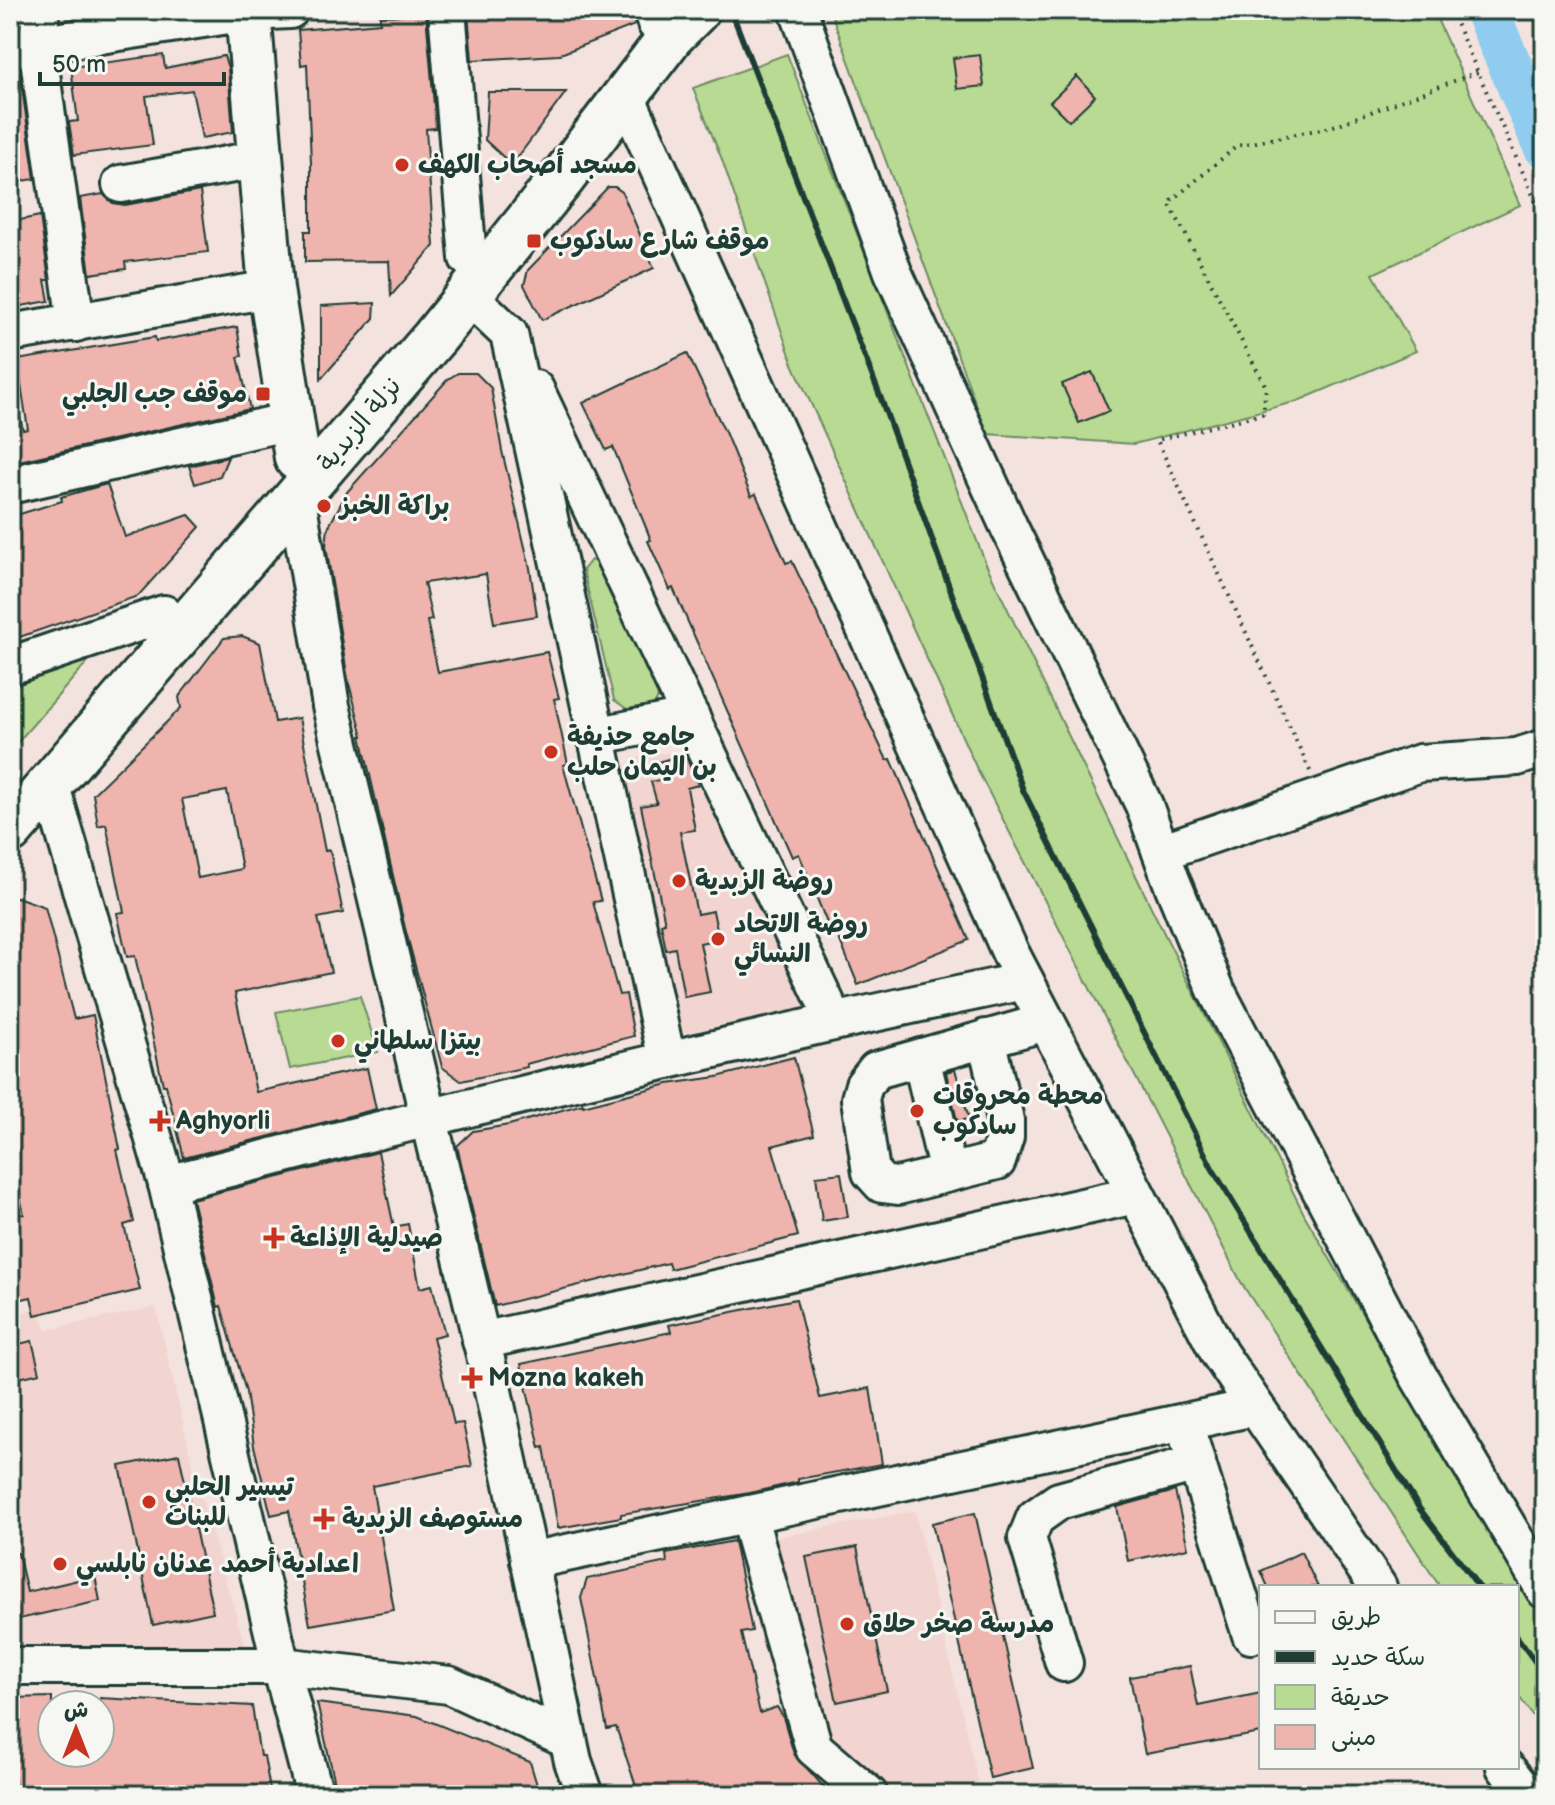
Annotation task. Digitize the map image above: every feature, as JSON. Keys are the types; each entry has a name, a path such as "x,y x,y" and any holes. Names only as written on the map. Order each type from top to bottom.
{"main road":[{"name":"نزلة الزبدية","path":"10,831 43,750 164,614 295,459 468,277 626,96 671,36 697,10"},
{"path":"262,11 261,159 271,289 295,459"},
{"name":"نزلة الزبدية","path":"468,277 658,14"},
{"name":"نزلة الزبدية","path":"30,788 295,459"}],"street":[{"path":"447,10 468,277 509,334 834,1020"},
{"path":"798,10 893,272 1009,527 1144,805 1216,990 1416,1372 1545,1590"},
{"path":"76,323 29,35 262,11"},
{"path":"626,96 1025,981 1219,1353 1377,1585"},
{"path":"121,184 261,159"},
{"path":"10,333 271,289"},
{"path":"509,334 667,1060"},
{"path":"10,485 295,459 331,706 481,1341 568,1740 585,1795"},
{"path":"10,666 164,614"},
{"path":"595,736 691,717"},
{"path":"1161,852 1420,763 1517,757 1545,748"},
{"path":"30,788 167,1184 281,1666 315,1795"},
{"path":"167,1184 427,1117 834,1020 1025,981"},
{"path":"986,1038 1005,1120 1005,1137 997,1161 898,1186 882,1184 871,1172 860,1099 864,1085 876,1070 986,1038 1046,1022"},
{"path":"921,1057 948,1173"},
{"path":"481,1341 1136,1195"},
{"path":"529,1561 1255,1407"},
{"path":"1184,1422 1251,1635"},
{"path":"1064,1663 1027,1538 1035,1518 1059,1501 1197,1463"},
{"path":"748,1514 814,1748 869,1795"},
{"path":"10,1666 281,1666 449,1685 568,1740"},
{"path":"1507,1769 1527,1795"}],"path":[{"path":"1450,10 1545,222"},
{"path":"1535,10 1545,32"},
{"path":"1323,798 1157,440 1263,414 1266,387 1169,203 1237,146 1331,127 1478,72"}],"shaded area":[{"name":"روضة الاتحاد النسائي","path":"655,753 686,753 699,761 806,996 802,1007 686,1033 672,1023 626,785 632,759"},
{"path":"156,1307 195,1476 245,1646 10,1644 10,1316 36,1308 47,1330"},
{"path":"915,1511 979,1786 890,1795 834,1741 813,1703 777,1537"}],"green space":[{"path":"830,10 1433,10 1520,205 1373,274 1416,351 1298,401 1134,444 987,434"},
{"path":"787,54 986,564 1152,909 1305,1216 1489,1531 1545,1612 1545,1733 1519,1697 1519,1585 1439,1585 1242,1284 977,769 793,364 721,157 693,88"},
{"path":"591,560 602,565 660,687 655,703 642,714 630,711 614,700 583,570"},
{"path":"97,651 10,751 10,681"},
{"path":"360,996 378,1052 290,1069 276,1012"}],"building":[{"path":"630,10 635,25 558,55 472,60 468,12"},
{"path":"426,14 436,128 426,129 434,246 391,296 389,261 305,262 305,231 311,231 311,163 307,64 301,65 298,30 380,23 380,16"},
{"path":"163,55 165,68 224,56 228,68 233,132 202,138 192,90 146,96 153,145 74,155 69,122 78,121 71,67"},
{"path":"980,55 984,86 957,89 953,58"},
{"path":"20,74 35,179 10,183 10,75"},
{"path":"1077,76 1095,96 1069,121 1050,102"},
{"path":"488,92 566,92 512,165 485,140"},
{"path":"608,187 622,192 654,268 542,320 524,285 528,270"},
{"path":"200,191 208,252 125,262 126,269 90,274 80,198 103,194 113,203 125,205"},
{"path":"40,216 49,301 10,308 10,222"},
{"path":"375,303 374,318 321,379 321,306"},
{"path":"237,327 242,356 238,357 250,409 10,463 10,413 19,412 23,430 28,429 17,360"},
{"path":"687,353 725,432 751,496 756,494 786,563 792,561 887,760 891,759 969,940 858,985 834,926 829,928 799,854 792,857 673,588 670,590 613,447 606,450 583,403"},
{"path":"1092,372 1109,411 1079,423 1062,384"},
{"path":"458,373 476,373 491,388 502,451 530,568 537,616 494,623 486,574 424,583 432,620 427,621 438,672 547,652 559,698 554,699 568,764 563,765 601,901 593,902 619,995 626,994 634,1036 526,1064 527,1067 461,1081 442,1067 405,928 348,680 326,546 328,528 347,492 448,379"},
{"path":"228,457 220,476 195,484 189,466"},
{"path":"107,484 125,537 189,515 200,527 138,596 14,639 10,619 10,517 62,501 61,497"},
{"path":"242,636 260,643 275,722 299,718 325,851 330,850 343,913 318,918 331,972 235,993 256,1092 367,1068 376,1109 184,1158 166,1085 163,1085 135,956 127,957 117,913 124,912 106,824 98,826 93,794 181,708 179,697 224,638","holes":["227,791 242,869 198,878 182,799"]},
{"path":"685,754 698,785 687,788 695,830 680,832 697,914 713,911 719,939 700,943 710,992 684,997 675,948 666,950 661,924 665,923 641,806 657,803 651,782 663,779 658,762"},
{"path":"17,897 45,907 74,1019 93,1015 120,1149 117,1150 134,1222 124,1225 140,1290 35,1315 31,1297 10,1302 10,1215 24,1214 14,1172 10,1173 10,904"},
{"path":"794,1057 814,1135 772,1146 798,1236 670,1269 668,1263 495,1306 457,1146 473,1131"},
{"path":"955,1069 969,1119 957,1121 946,1072"},
{"path":"378,1152 394,1227 408,1224 420,1288 432,1285 445,1334 433,1337 454,1424 463,1423 472,1466 372,1486 394,1610 310,1625 289,1511 271,1515 254,1446 246,1392 221,1306 218,1307 192,1199"},
{"path":"841,1173 848,1217 822,1221 816,1176"},
{"path":"796,1299 820,1398 870,1388 882,1464 798,1479 798,1482 750,1493 621,1514 621,1517 558,1528 544,1447 540,1448 521,1364 671,1332 669,1325"},
{"path":"32,1341 40,1373 10,1380 10,1346"},
{"path":"179,1454 213,1612 153,1625 120,1466"},
{"path":"1175,1491 1188,1548 1128,1561 1117,1507"},
{"path":"975,1513 1033,1768 990,1778 932,1523"},
{"path":"734,1541 752,1631 741,1633 760,1713 777,1707 794,1754 831,1795 639,1795 616,1727 607,1729 581,1598 587,1579 667,1562 666,1554"},
{"name":"مدرسة صخر حلاق","path":"857,1547 887,1691 837,1702 806,1557"},
{"path":"1301,1552 1317,1585 1267,1585 1261,1571"},
{"path":"18,1553 27,1592 95,1576 100,1601 10,1621 10,1554"},
{"path":"1190,1666 1198,1706 1259,1693 1259,1733 1145,1754 1130,1677"},
{"path":"36,1697 36,1769 116,1769 116,1699 252,1706 260,1756 264,1756 271,1795 17,1795 10,1763 10,1698"},
{"path":"317,1703 417,1716 530,1762 537,1785 506,1795 351,1795 350,1789 337,1792"}],"waterway":[{"path":"1486,10 1545,146"}],"railway":[{"path":"731,10 880,396 1023,790 1212,1168 1419,1508 1477,1585"},
{"path":"1519,1640 1545,1675"}],"place":[{"name":"مسجد أصحاب الكهف","path":"402,165"},
{"name":"موقف شارع سادكوب","path":"534,241"},
{"name":"موقف جب الجلبي","path":"263,394"},
{"name":"براكة الخبز","path":"324,506"},
{"name":"جامع حذيفة بن اليمان حلب","path":"551,752"},
{"name":"روضة الزبدية","path":"679,881"},
{"name":"روضة الاتحاد النسائي","path":"718,939"},
{"name":"بيتزا سلطاني","path":"338,1041"},
{"name":"محطة محروقات سادكوب","path":"917,1111"},
{"name":"Aghyorli","path":"160,1121"},
{"name":"صيدلية الإذاعة","path":"274,1238"},
{"name":"Mozna kakeh","path":"472,1378"},
{"name":"تيسير الحلبي للبنات","path":"149,1502"},
{"name":"مستوصف الزبدية","path":"324,1519"},
{"name":"اعدادية أحمد عدنان نابلسي","path":"60,1564"},
{"name":"مدرسة صخر حلاق","path":"847,1624"}]}
